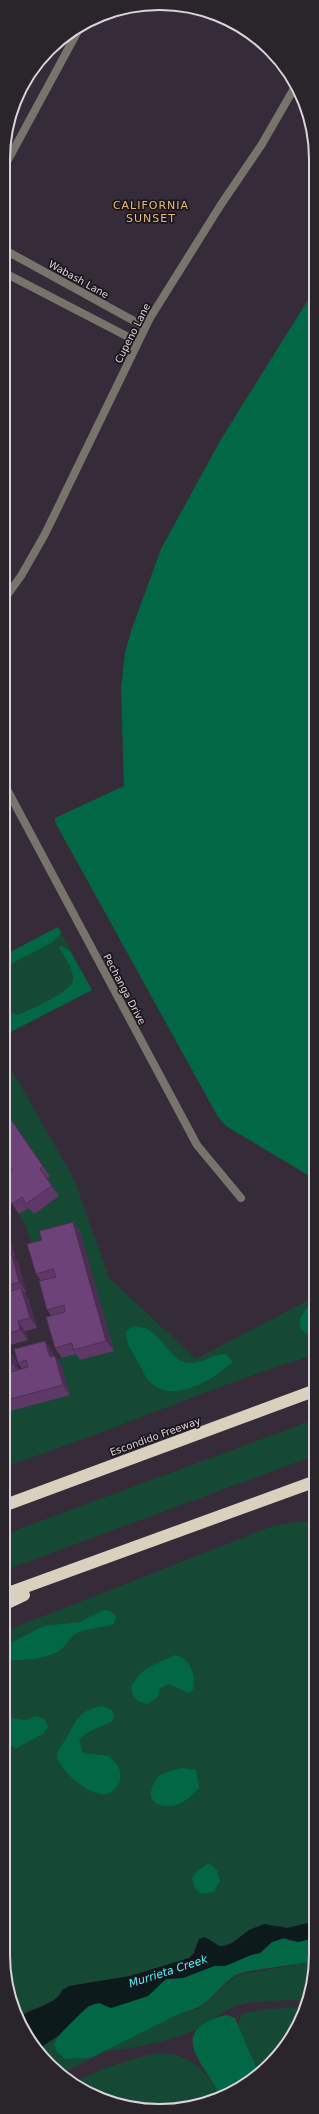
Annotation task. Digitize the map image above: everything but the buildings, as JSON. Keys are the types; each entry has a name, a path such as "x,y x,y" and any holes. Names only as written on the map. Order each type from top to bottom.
{"highway":[{"name":"Escondido Freeway","path":"10,1504 309,1393"},
{"path":"10,1592 309,1484"},
{"path":"10,1500 17,1501"},
{"path":"10,1602 80,1567"}],"street":[{"path":"10,156 76,35"},
{"name":"Cupeno Lane","path":"10,591 21,576 45,534 145,327 220,206 262,144 293,91"},
{"name":"Wabash Lane","path":"10,253 145,327"},
{"path":"10,276 138,342"},
{"name":"Pechanga Drive","path":"10,795 197,1145 241,1198"}],"green space":[{"path":"309,298 309,1176 226,1126 218,1117 55,822 55,818 124,786 121,689 125,653 131,631 161,549 220,441"},
{"path":"58,927 92,990 10,1032 10,952"},
{"path":"58,927 61,933 53,942 10,964 10,952"},
{"path":"61,946 70,951 92,990 10,1032 10,1011 18,1015 58,995 71,985 73,980 72,972 59,948"},
{"path":"10,1067 74,1179 109,1278 196,1359 309,1300 309,1356 237,1381 82,1440 10,1465 10,1406 55,1360 79,1353 81,1360 113,1351 34,1254 27,1228 19,1214 29,1208 59,1196 47,1179 50,1176 10,1120"},
{"path":"308,1306 309,1336 300,1328 300,1318"},
{"path":"133,1326 145,1328 151,1331 181,1361 193,1363 221,1354 226,1354 233,1362 203,1383 179,1391 168,1391 157,1387 147,1379 128,1345 126,1332"},
{"path":"309,1422 309,1458 10,1568 10,1532"},
{"path":"300,1521 309,1523 309,1923 296,1927 287,1928 278,1925 249,1930 232,1943 219,1946 212,1940 195,1945 194,1953 189,1958 130,1976 69,1986 55,2000 29,2010 22,2015 15,1993 10,1964 10,1629 273,1526"},
{"path":"103,1610 110,1611 116,1616 114,1624 84,1630 75,1634 54,1654 40,1658 10,1661 10,1643 44,1626 80,1622"},
{"path":"175,1655 185,1660 191,1667 194,1688 189,1693 169,1684 160,1688 157,1698 147,1704 138,1700 134,1696 131,1687 135,1680 144,1670"},
{"path":"102,1706 112,1710 114,1717 111,1722 90,1731 79,1740 83,1753 109,1756 118,1766 120,1778 117,1787 110,1793 105,1794 100,1794 87,1789 73,1779 58,1760 57,1754 77,1719 90,1709"},
{"path":"37,1716 45,1720 48,1727 43,1734 16,1748 10,1746 10,1718 26,1720"},
{"path":"181,1768 196,1770 199,1788 182,1803 173,1806 162,1806 157,1804 151,1797 151,1792 157,1778 166,1772"},
{"path":"209,1863 217,1870 220,1881 214,1892 201,1894 195,1888 192,1878 197,1871"},
{"path":"285,1938 290,1941 309,1939 309,1962 250,1971 236,1975 207,2002 192,2010 181,2013 91,2058 65,2059 57,2052 54,2043 57,2039 74,2019 94,2004 101,2003 111,2008 148,1996 166,1979 183,1978 214,1966 225,1966 251,1955 260,1953 272,1942"},
{"path":"309,1962 302,2000 262,2001 236,2006 197,2029 175,2038 140,2046 105,2051 181,2013 197,2009 210,2000 238,1975"},
{"path":"300,2007 294,2021 284,2038 272,2053 256,2068 238,2027 240,2018 245,2013 268,2009"},
{"path":"227,2015 235,2018 257,2068 243,2079 218,2093 194,2050 193,2041 195,2033 202,2025 214,2018"},
{"path":"58,2036 54,2043 65,2059 91,2058 66,2072 42,2047"},
{"path":"161,2053 179,2056 197,2066 205,2073 218,2093 179,2103 150,2104 111,2096 93,2089 78,2080 116,2064"}],"water":[{"name":"Murrieta Creek","path":"309,1923 309,1940 298,1942 284,1938 272,1942 260,1953 251,1955 225,1966 214,1966 183,1978 166,1979 148,1996 111,2008 99,2003 88,2006 58,2036 42,2047 22,2015 55,1999 60,1995 62,1990 69,1986 130,1976 189,1958 194,1953 199,1939 205,1937 219,1946 225,1946 232,1943 249,1930 264,1924 287,1928"}],"district":[{"name":"CALIFORNIA SUNSET","path":"151,211"}]}
